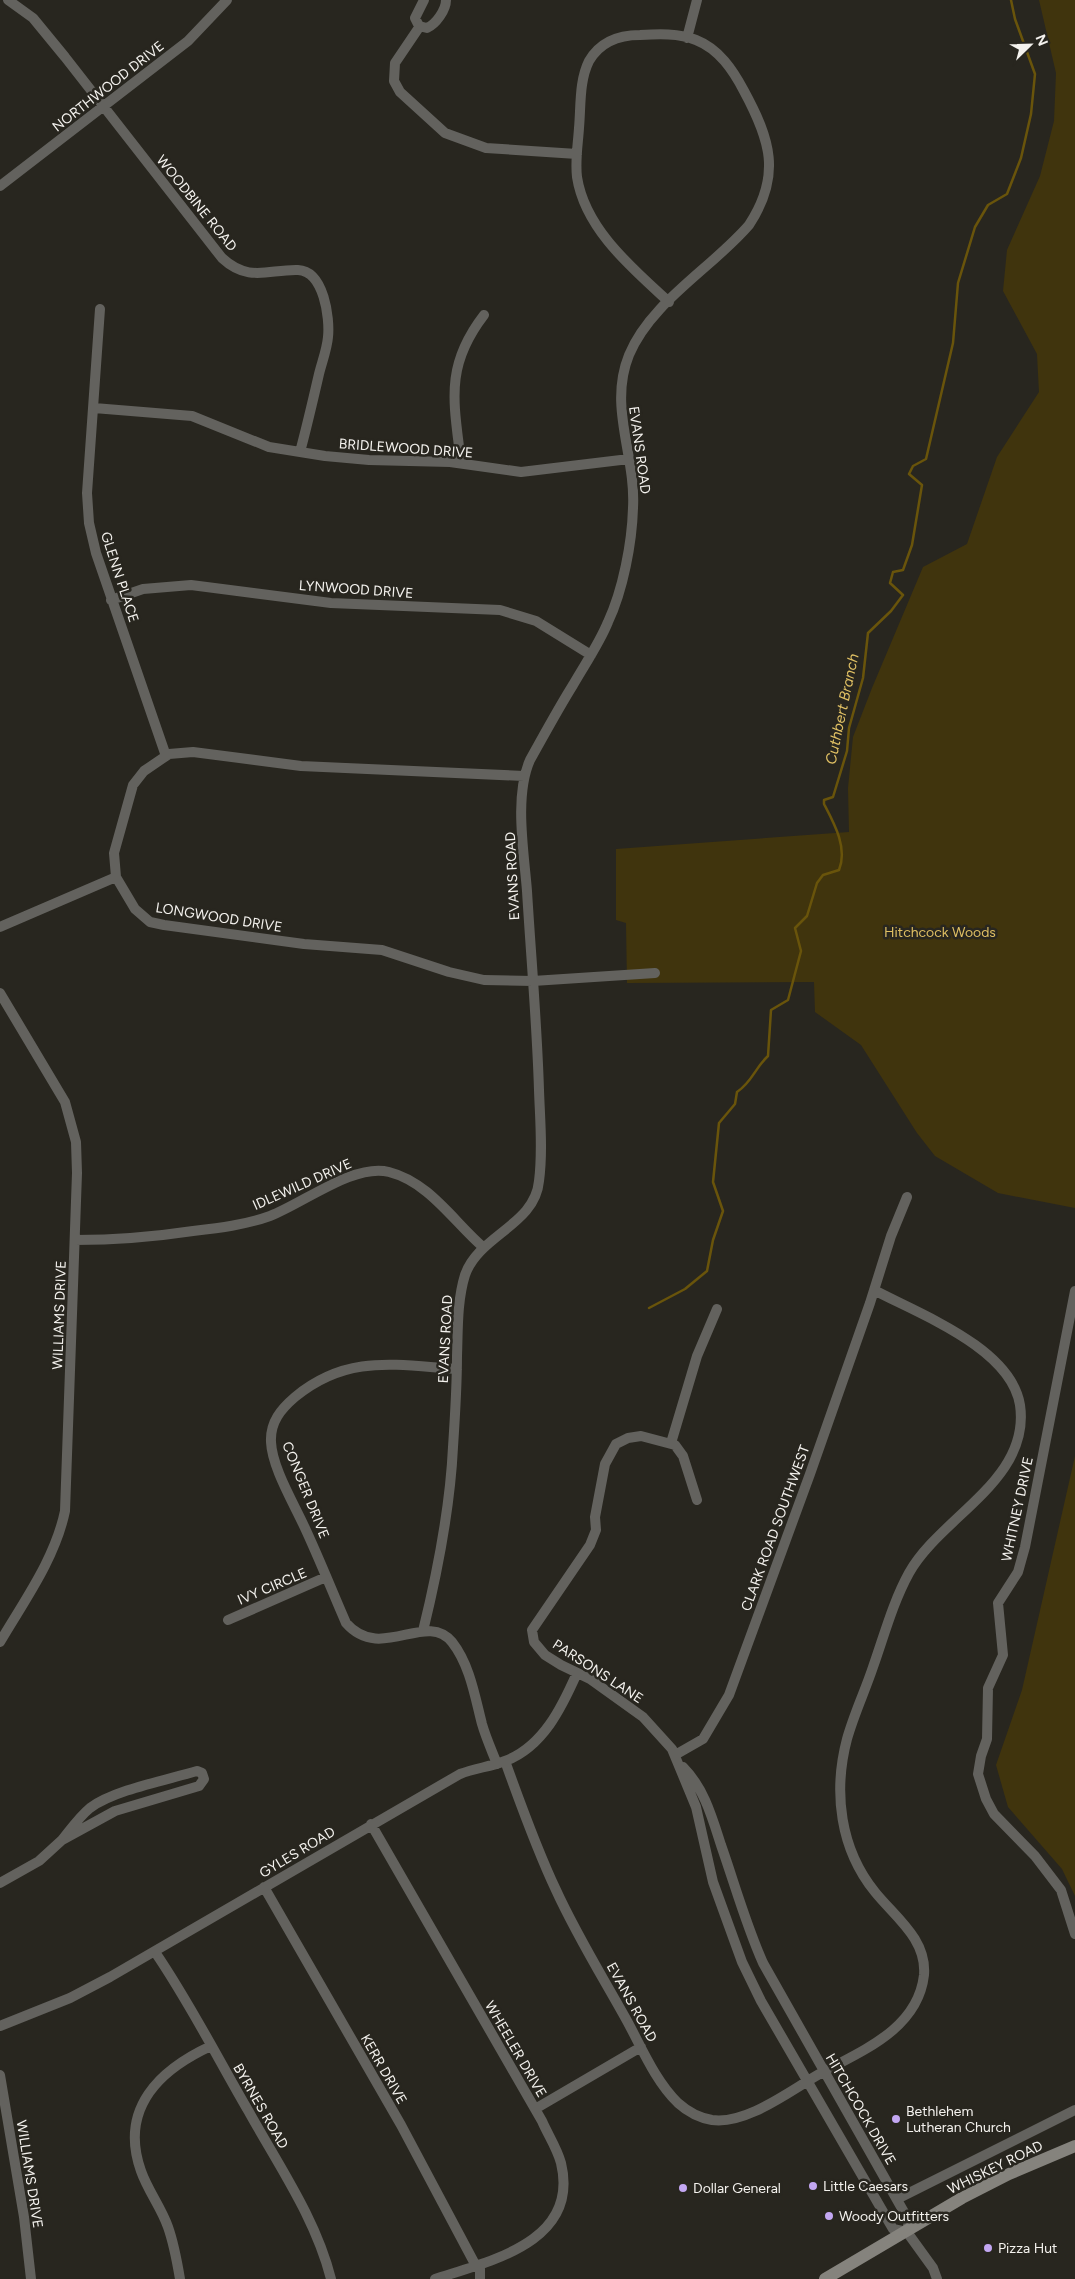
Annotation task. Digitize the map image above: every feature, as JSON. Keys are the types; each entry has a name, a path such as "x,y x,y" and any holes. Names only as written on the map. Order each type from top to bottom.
{"main road":[{"name":"WHISKEY ROAD","path":"825,2279 962,2198 1009,2174 1075,2146"}],"street":[{"name":"WOODBINE ROAD","path":"8,0 24,11 39,26 215,250 230,265 264,274 300,270 310,275 319,285 326,309 328,338 300,452"},
{"name":"NORTHWOOD DRIVE","path":"0,186 188,41 227,0"},
{"path":"420,26 415,18 424,0"},
{"path":"420,26 432,26 445,8 446,0"},
{"path":"687,38 696,0"},
{"path":"420,26 395,63 394,81 400,92 445,133 486,148 577,154"},
{"name":"EVANS ROAD","path":"669,302 612,246 593,220 583,198 578,177 577,154 581,92 586,67 595,52 608,42 624,36 653,34 695,40 710,48 726,62 739,80 762,124 768,147 769,174 762,201 749,224 642,331 624,370 620,406 634,492 628,549 615,605 603,634 530,760 524,776 521,800 537,1025 541,1137 539,1184 532,1202 520,1218 483,1247 471,1262 461,1292 447,1518 442,1550 423,1631 440,1634 448,1638 457,1650 472,1685 483,1727 520,1805 557,1892 641,2047 679,2104 693,2114 710,2120 721,2121 738,2118 865,2049 900,2024 917,2000 924,1969 922,1952 914,1938 867,1881 848,1842 841,1814 842,1765 849,1733 908,1574 929,1546 997,1477 1012,1451 1020,1422 1020,1404 1014,1387 999,1365 950,1329 874,1290"},
{"name":"GLENN PLACE","path":"100,309 88,508 94,546 166,756"},
{"path":"461,463 455,396 455,373 468,335 484,315"},
{"name":"BRIDLEWOOD DRIVE","path":"94,408 187,415 203,419 252,441 300,452 369,460 461,463 495,470 521,472 629,459"},
{"name":"LYNWOOD DRIVE","path":"112,600 143,589 192,585 331,603 500,610 536,621 591,655"},
{"name":"LONGWOOD DRIVE","path":"524,776 301,766 182,751 166,756 144,771 133,785 114,853 116,877 134,909 150,922 304,944 382,950 469,978 533,981 655,973"},
{"path":"0,927 116,877"},
{"name":"WILLIAMS DRIVE","path":"0,993 25,1038 59,1091 70,1115 77,1157 65,1511 61,1527 49,1556 0,1642"},
{"name":"IDLEWILD DRIVE","path":"75,1240 129,1240 244,1224 273,1215 358,1173 381,1170 396,1174 425,1191 483,1247"},
{"name":"CLARK ROAD SOUTHWEST","path":"677,1759 703,1740 729,1695 874,1290 891,1236 907,1197"},
{"name":"WHITNEY DRIVE","path":"1075,1291 1025,1547 1018,1572 998,1603 1003,1655 988,1688 987,1739 981,1756 978,1774 986,1799 994,1814 1036,1856 1061,1890 1075,1934"},
{"path":"697,1500 683,1456 680,1450 670,1443 697,1356 717,1309"},
{"name":"CONGER DRIVE","path":"423,1631 383,1640 374,1639 356,1632 346,1623 272,1451 271,1434 280,1411 311,1386 346,1368 368,1365 457,1369"},
{"name":"PARSONS LANE","path":"670,1443 649,1437 634,1436 622,1441 610,1451 604,1464 594,1538 532,1630 532,1638 536,1646 561,1665 590,1679 643,1716 663,1736 677,1759"},
{"name":"IVY CIRCLE","path":"228,1620 326,1577"},
{"name":"GYLES ROAD","path":"0,2026 70,1998 155,1952 371,1824 460,1774 501,1763 525,1749 552,1722 563,1704 577,1672"},
{"path":"677,1759 698,1815 713,1882 728,1928 750,1980 893,2229 907,2232 933,2268 937,2279"},
{"name":"HITCHCOCK DRIVE","path":"677,1759 694,1778 701,1790 746,1923 764,1963 909,2221 907,2232"},
{"path":"0,1883 39,1861 62,1840 90,1808 109,1798 197,1771 204,1776 203,1782 199,1786 115,1811 62,1840"},
{"name":"WHEELER DRIVE","path":"371,1824 535,2109 561,2163 563,2189 559,2205 542,2232 526,2246 508,2255 435,2279"},
{"name":"KERR DRIVE","path":"264,1888 416,2152 478,2265 480,2279"},
{"name":"BYRNES ROAD","path":"155,1952 301,2204 316,2236 330,2279"},
{"path":"180,2279 167,2225 140,2168 135,2145 136,2125 145,2098 162,2076 182,2060 211,2046"},
{"path":"535,2109 641,2047"},
{"name":"WILLIAMS DRIVE","path":"0,2075 24,2217 31,2279"},
{"path":"897,2200 1075,2110"}],"green space":[{"name":"Hitchcock Woods","path":"1039,0 1075,0 1075,1208 998,1193 935,1156 917,1133 861,1045 815,1012 814,982 627,983 626,923 616,920 616,849 849,832 848,788 853,737 923,567 967,544 997,457 1039,392 1037,354 1003,291 1007,250 1040,176 1054,121 1056,73"},
{"path":"1075,1456 1075,1896 1062,1869 1008,1807 996,1765 1022,1690"}],"waterway":[{"name":"Cuthbert Branch","path":"649,1308 685,1289 707,1271 713,1240 723,1211 713,1182 719,1123 735,1104 737,1092 747,1084 768,1056 771,1010 788,1000 801,951 795,928 807,916 817,883 823,875 839,870 842,853 841,844 824,800 833,797 847,751 849,728 863,678 868,633 891,611 903,595 890,583 893,572 903,570 912,545 922,485 909,474 913,466 926,459 953,343 958,283 975,227 988,205 1007,194 1021,158 1031,114 1035,74 1015,19 1011,0"}],"place":[{"name":"Bethlehem Lutheran Church","path":"896,2119"},
{"name":"Little Caesars","path":"813,2186"},
{"name":"Dollar General","path":"683,2188"},
{"name":"Woody Outfitters","path":"829,2216"},
{"name":"Pizza Hut","path":"988,2248"}]}
